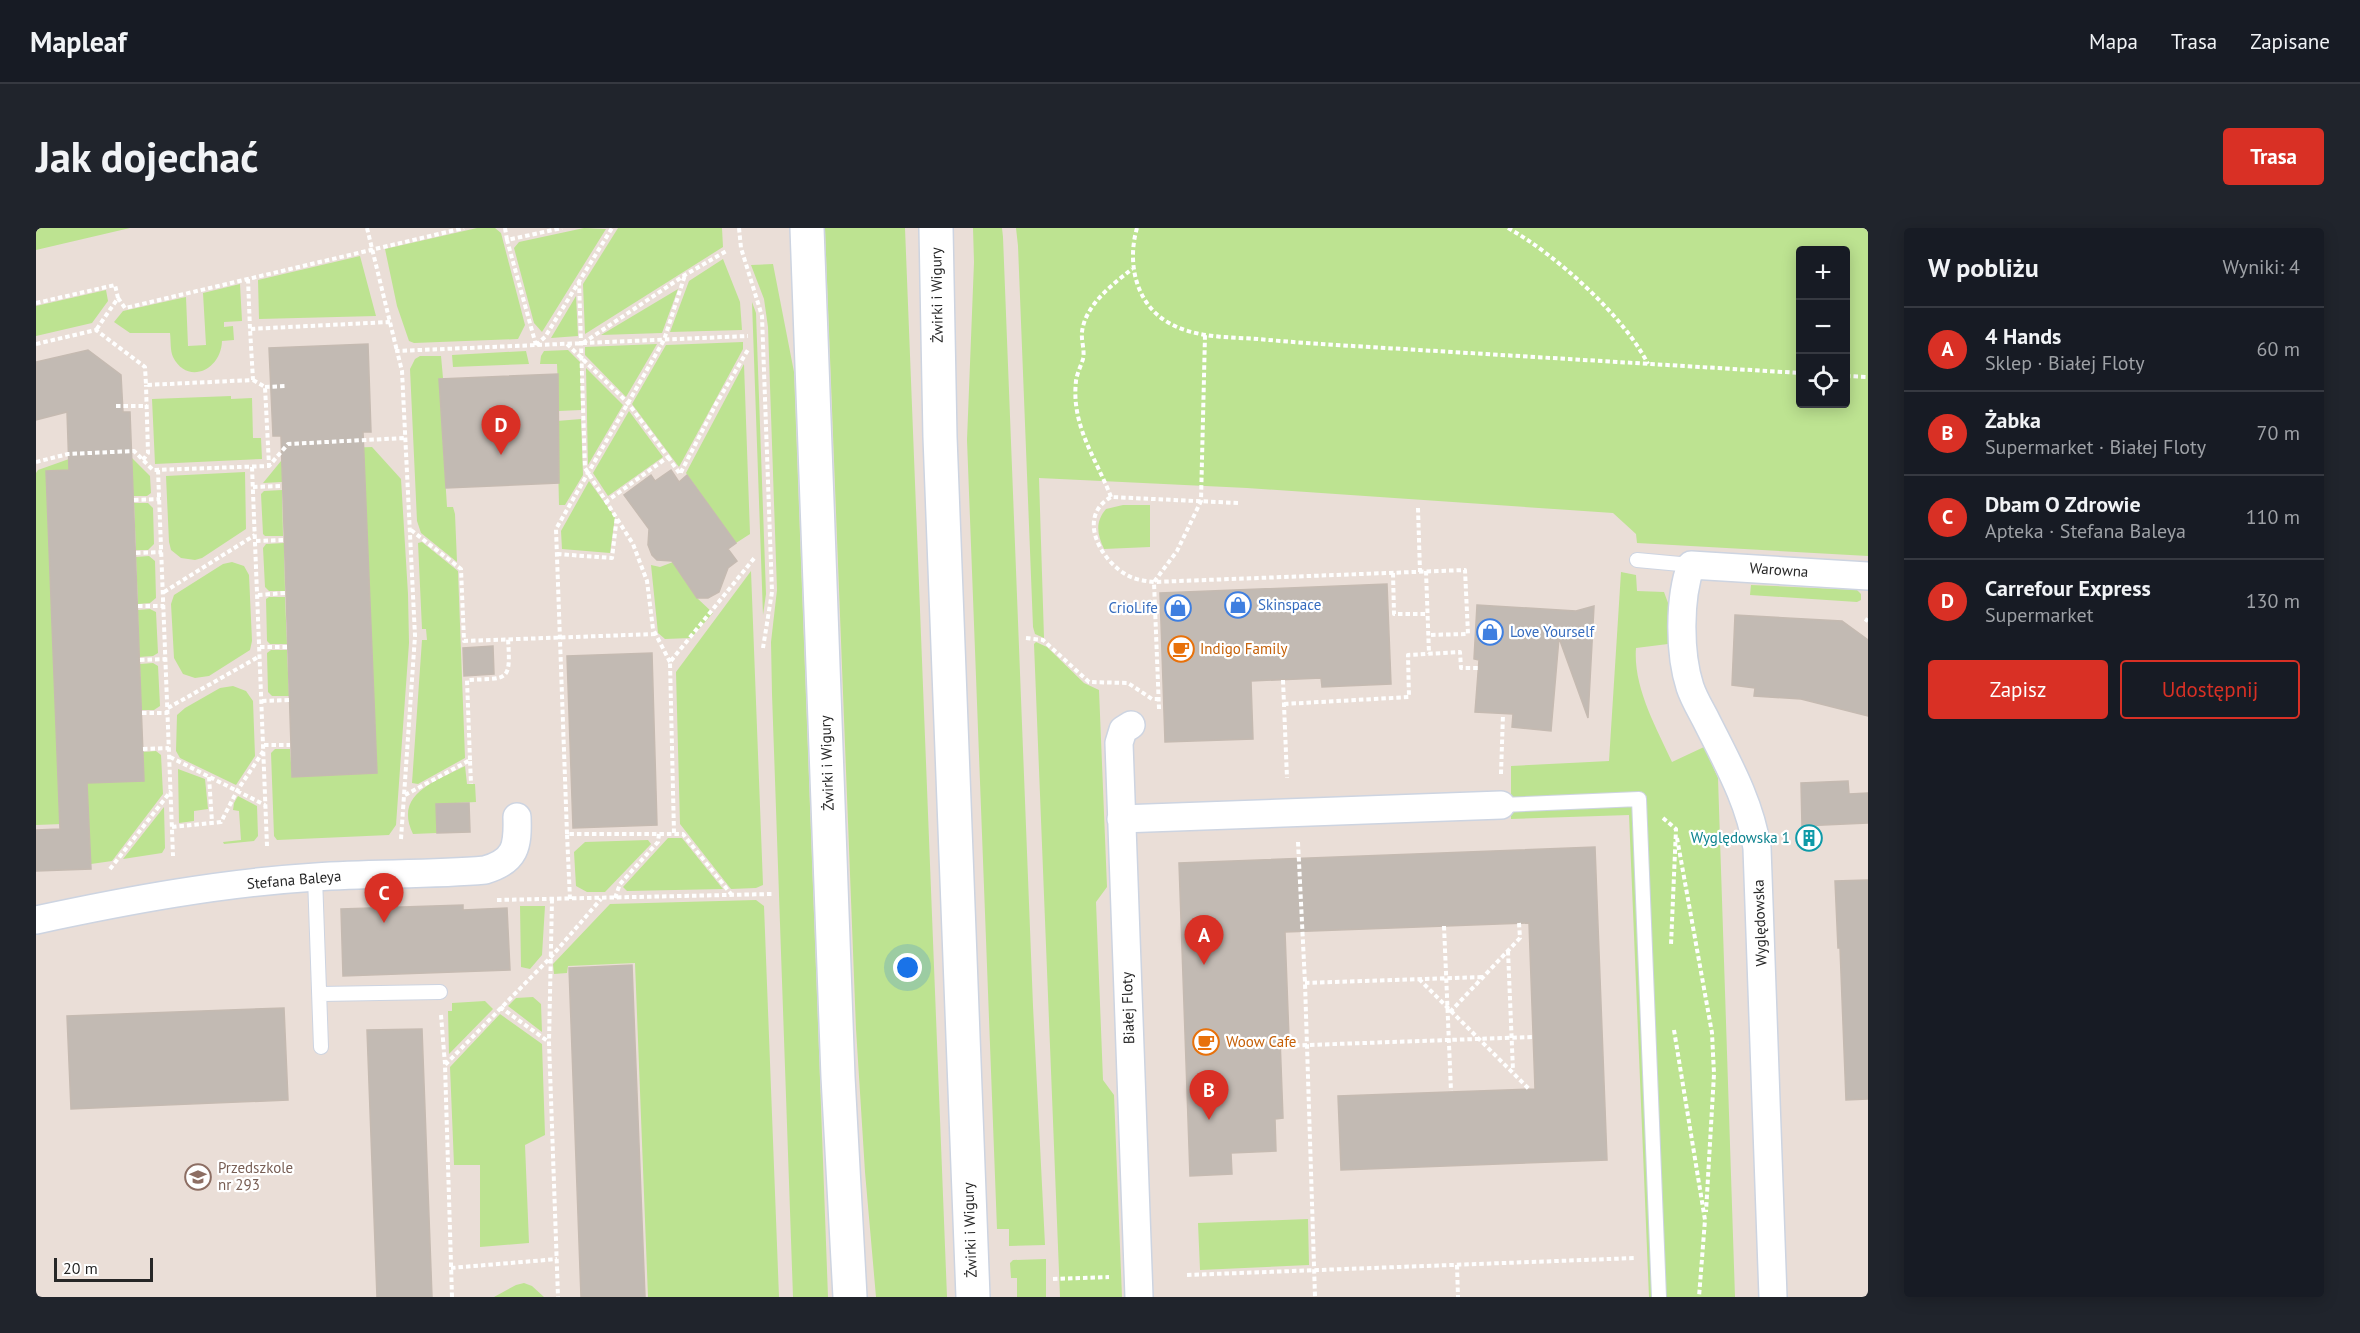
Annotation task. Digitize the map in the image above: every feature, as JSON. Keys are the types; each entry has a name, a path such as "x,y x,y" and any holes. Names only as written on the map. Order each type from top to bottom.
{"main road":[{"name":"Żwirki i Wigury","path":"807,228 838,1077 850,1297"},
{"name":"Żwirki i Wigury","path":"936,228 940,437 973,1297"}],"street":[{"name":"Warowna","path":"1691,565 1868,576"},
{"name":"Wyględowska","path":"1691,565 1686,579 1682,622 1683,649 1690,687 1747,804 1757,848 1773,1297"},
{"name":"Białej Floty","path":"1131,725 1123,730 1119,743 1139,1297"},
{"path":"1122,819 1500,795"},
{"name":"Stefana Baleya","path":"36,920 183,891 315,877 475,871 491,868 507,860 517,844 517,817"}],"lane":[{"path":"1637,560 1691,565"},
{"path":"1500,795 1639,799 1659,1297"},
{"path":"315,877 321,1047"},
{"path":"320,994 440,992"}],"path":[{"path":"367,228 402,371 415,636 401,839"},
{"path":"36,303 115,285 118,298 125,308 464,228"},
{"path":"505,228 536,345"},
{"path":"507,240 562,228"},
{"path":"536,345 545,337 612,228"},
{"path":"739,228 741,248 762,316 772,592 763,648"},
{"path":"1137,228 1132,245 1132,269 1138,286 1157,314 1176,326 1205,334 1796,373"},
{"path":"1508,228 1548,254 1571,274 1632,336 1648,364"},
{"path":"582,343 684,275 728,250"},
{"path":"1111,497 1080,429 1076,381 1083,360 1082,330 1092,306 1132,269"},
{"path":"570,899 556,529 663,340 684,275"},
{"path":"248,279 253,380"},
{"path":"579,281 585,468 617,515 642,563 653,629 670,662 674,833"},
{"path":"36,344 96,330 118,298"},
{"path":"250,329 390,322"},
{"path":"96,330 145,367 148,453 143,460"},
{"path":"1159,709 1154,582 1176,551 1201,501 1205,334"},
{"path":"397,351 748,336"},
{"path":"567,344 628,403 680,474 716,404 749,348"},
{"path":"1850,376 1868,377"},
{"path":"146,386 253,380 265,387 286,386"},
{"path":"265,387 269,466"},
{"path":"116,406 147,406"},
{"path":"36,462 68,454 134,451 153,470 269,466 288,444 404,438"},
{"path":"607,501 668,457"},
{"path":"252,467 267,846"},
{"path":"158,470 173,856"},
{"path":"253,487 282,486"},
{"path":"1238,503 1111,497 1098,508 1094,517 1094,527 1100,548 1112,564 1130,577 1154,582 1465,570 1468,634 1428,635"},
{"path":"134,500 160,499"},
{"path":"1418,508 1420,572"},
{"path":"557,554 612,558 617,515"},
{"path":"410,529 461,569 464,641 656,634"},
{"path":"163,592 255,535"},
{"path":"256,541 284,540"},
{"path":"135,553 162,552"},
{"path":"670,662 756,556"},
{"path":"1426,571 1429,654"},
{"path":"1393,573 1394,614 1428,614"},
{"path":"258,595 285,593"},
{"path":"138,606 164,606"},
{"path":"1026,638 1043,640 1089,682 1128,683 1152,699 1158,699"},
{"path":"471,784 467,680 500,678 505,675 510,666 508,639"},
{"path":"260,647 287,647"},
{"path":"1284,704 1409,697 1408,655 1460,652 1461,668 1479,668"},
{"path":"142,713 168,710 260,656"},
{"path":"140,660 166,659"},
{"path":"1283,680 1287,778"},
{"path":"262,701 289,700"},
{"path":"1500,795 1503,714"},
{"path":"264,747 290,745"},
{"path":"172,827 221,822 264,747"},
{"path":"143,749 170,748"},
{"path":"170,757 266,805"},
{"path":"404,796 470,760"},
{"path":"209,776 212,822"},
{"path":"110,869 171,790"},
{"path":"1658,818 1664,818 1676,829 1714,1051 1713,1102 1699,1297"},
{"path":"1671,946 1676,829"},
{"path":"567,834 596,836 674,833 686,837 731,894"},
{"path":"615,898 620,884 658,842 659,834"},
{"path":"1298,857 1305,983 1315,1297"},
{"path":"445,1065 551,957 602,898 772,894"},
{"path":"552,899 549,1042 558,1297"},
{"path":"1449,1011 1520,938 1519,923"},
{"path":"1444,926 1451,1091"},
{"path":"1508,951 1513,1072"},
{"path":"1305,983 1483,977"},
{"path":"1419,979 1529,1089"},
{"path":"440,992 445,1065 453,1297"},
{"path":"500,1008 549,1042"},
{"path":"1673,1020 1705,1220"},
{"path":"1280,1046 1533,1037"},
{"path":"452,1268 557,1258"},
{"path":"1187,1275 1642,1258"},
{"path":"1457,1265 1458,1297"},
{"path":"1053,1279 1110,1277"}],"green space":[{"path":"36,228 130,228 36,250"},
{"path":"477,228 495,228 501,233 525,325 518,339 414,343 409,341 397,306 385,249"},
{"path":"584,228 606,229 542,332 534,323 514,248 519,242"},
{"path":"618,228 722,228 723,247 585,334 583,284"},
{"path":"825,228 905,228 947,1297 876,1297 856,1029"},
{"path":"973,228 1002,228 1003,237 1033,1006 1045,1245 1009,1246 1009,1229 997,1229 967,440 974,262"},
{"path":"1016,228 1868,228 1868,556 1637,543 1636,534 1613,513 1247,488 1039,478 1044,638 1035,634"},
{"path":"360,256 376,316 259,319 258,280"},
{"path":"723,259 740,302 742,330 670,332 689,281"},
{"path":"773,264 794,372 828,1297 793,1297 772,694 771,642 777,590 768,327 764,299 751,265"},
{"path":"240,284 242,321 224,322 224,327 233,326 234,340 222,341 216,360 202,371 186,371 179,366 172,354 170,333 130,333 114,322 123,311 186,297 188,346 206,345 203,293"},
{"path":"678,289 662,333 601,335"},
{"path":"106,290 108,301 92,323 36,336 36,306"},
{"path":"576,296 578,336 551,338"},
{"path":"752,302 756,313 766,594 763,615"},
{"path":"743,342 743,349 679,467 632,404 666,345"},
{"path":"657,344 626,397 585,355 585,347"},
{"path":"568,350 580,362 581,410 559,411 557,364 540,364 541,356 544,351"},
{"path":"526,351 529,364 453,367 452,355"},
{"path":"420,356 441,356 443,378 439,379 447,507 453,507 455,514 457,562 421,533 417,521 410,369 415,359"},
{"path":"744,364 750,534 736,543 686,473"},
{"path":"586,368 623,405 588,465"},
{"path":"231,396 231,399 252,398 253,438 261,438 262,459 155,464 152,399"},
{"path":"629,411 663,457 608,496 593,473"},
{"path":"581,419 583,475 565,505 559,505 557,421"},
{"path":"372,447 401,479 409,643 396,825 389,835 277,840 274,836 271,753 275,749 290,749 292,777 377,773 364,460 282,462 282,482 263,483 290,450"},
{"path":"131,457 150,476 151,493 147,496 133,496 132,468 46,471 144,781 143,752 156,751 161,755 163,794 112,861 91,864 88,823 36,825 36,473 38,470 69,459"},
{"path":"245,472 246,529 202,558 195,560 181,558 171,550 166,476"},
{"path":"589,481 615,517 610,553 562,549 561,531"},
{"path":"282,490 283,536 265,536 263,534 261,494 264,491"},
{"path":"134,503 148,503 153,508 154,544 148,550 136,550"},
{"path":"1123,505 1150,505 1150,547 1104,549 1099,533 1102,514 1106,509"},
{"path":"422,542 458,571 465,758 418,784 412,783 422,640 427,640 426,629 422,629 418,543"},
{"path":"284,543 285,591 269,591 265,587 263,548 266,544"},
{"path":"149,556 155,561 156,598 150,603 138,604 136,557"},
{"path":"232,562 244,566 249,575 252,641 250,650 209,676 195,678 183,674 174,658 171,604 174,595 223,564"},
{"path":"673,562 697,598 713,613 691,638 665,639 658,633 651,565 660,567"},
{"path":"751,571 763,885 756,888 731,889 680,824 676,672"},
{"path":"1621,572 1636,575 1637,591 1664,592 1668,603 1668,644 1636,648 1638,677 1659,735 1672,762 1704,747 1718,778 1735,1297 1649,1297 1629,815 1511,819 1511,766 1609,761"},
{"path":"1751,585 1857,590 1861,594 1861,600 1857,602 1750,595"},
{"path":"285,597 287,644 270,644 267,641 266,599"},
{"path":"150,609 156,612 158,653 153,656 139,657 138,610"},
{"path":"1036,642 1047,647 1084,683 1099,690 1107,887 1096,902 1103,1080 1114,1095 1122,1297 1060,1297 1034,644"},
{"path":"271,650 287,650 289,696 272,696 268,692 267,653"},
{"path":"153,663 158,666 160,706 154,710 141,710 140,664"},
{"path":"233,686 246,691 253,701 255,756 236,785 180,758 176,751 177,715 220,688"},
{"path":"465,766 467,784 475,784 476,802 436,804 437,833 413,834 408,820 413,798 431,783"},
{"path":"178,769 205,779 208,809 194,811 194,821 179,823"},
{"path":"238,796 257,806 258,836 254,841 224,844 223,842 241,840 239,811 233,810"},
{"path":"164,807 165,848 162,853 123,859"},
{"path":"668,838 682,838 723,889 627,891 623,887"},
{"path":"648,840 651,844 605,892 587,892 576,886 574,852 585,842"},
{"path":"756,900 764,906 779,1297 648,1297 635,963 568,966 567,973 554,974 553,964 610,904"},
{"path":"520,906 545,906 542,955 530,969 521,967"},
{"path":"533,997 541,1004 542,1032 508,1006 516,998"},
{"path":"485,1001 493,1009 449,1054 448,1011 452,1011 452,1003"},
{"path":"500,1014 542,1044 545,1135 525,1145 529,1243 480,1247 480,1165 454,1165 450,1067"},
{"path":"1308,1219 1309,1265 1200,1270 1198,1223"},
{"path":"1046,1259 1046,1297 1017,1297 1017,1278 1011,1278 1010,1263 1013,1260"},
{"path":"524,1283 532,1286 544,1297 494,1297 516,1285"}],"building":[{"path":"368,344 371,432 363,432 377,773 292,777 281,436 273,436 269,348"},
{"path":"88,350 121,375 123,412 130,412 144,781 87,783 91,869 36,871 36,830 60,829 46,471 69,470 67,412 36,420 36,362"},
{"path":"558,374 559,483 446,488 439,379"},
{"path":"671,470 679,482 687,475 736,543 728,549 737,561 728,568 719,592 708,598 697,598 672,561 657,560 652,555 648,545 649,529 624,495 651,475 655,481"},
{"path":"1387,584 1391,684 1322,687 1321,678 1251,681 1253,739 1165,742 1160,593"},
{"path":"1477,605 1576,611 1594,606 1588,718 1559,638 1551,731 1512,727 1513,714 1475,712 1479,660 1474,659"},
{"path":"1735,615 1842,621 1868,640 1868,716 1801,699 1754,696 1755,688 1732,685"},
{"path":"493,646 494,674 464,676 463,648"},
{"path":"652,653 657,825 573,828 567,656"},
{"path":"1848,781 1849,794 1868,793 1868,823 1802,826 1801,783"},
{"path":"469,803 470,832 437,833 436,804"},
{"path":"1595,847 1607,1160 1341,1170 1338,1096 1535,1089 1529,923 1285,932 1289,1038 1280,1038 1283,1118 1275,1119 1276,1151 1231,1153 1232,1174 1190,1176 1179,863"},
{"path":"1868,880 1868,1099 1846,1100 1835,881"},
{"path":"463,905 463,910 507,908 510,970 343,976 341,909"},
{"path":"632,965 645,1297 581,1297 569,968"},
{"path":"284,1008 288,1100 71,1109 67,1016"},
{"path":"422,1029 432,1297 377,1297 367,1030"}],"place":[{"name":"Carrefour Express","path":"501,455"},
{"name":"Skinspace","path":"1238,605"},
{"name":"CrioLife","path":"1178,608"},
{"name":"Love Yourself","path":"1490,632"},
{"name":"Indigo Family","path":"1181,649"},
{"name":"Wyględowska 1","path":"1809,838"},
{"name":"Dbam O Zdrowie","path":"384,923"},
{"name":"4 Hands","path":"1204,965"},
{"name":"Woow Cafe","path":"1206,1042"},
{"name":"Żabka","path":"1209,1120"},
{"name":"Przedszkole nr 293","path":"198,1177"}]}
